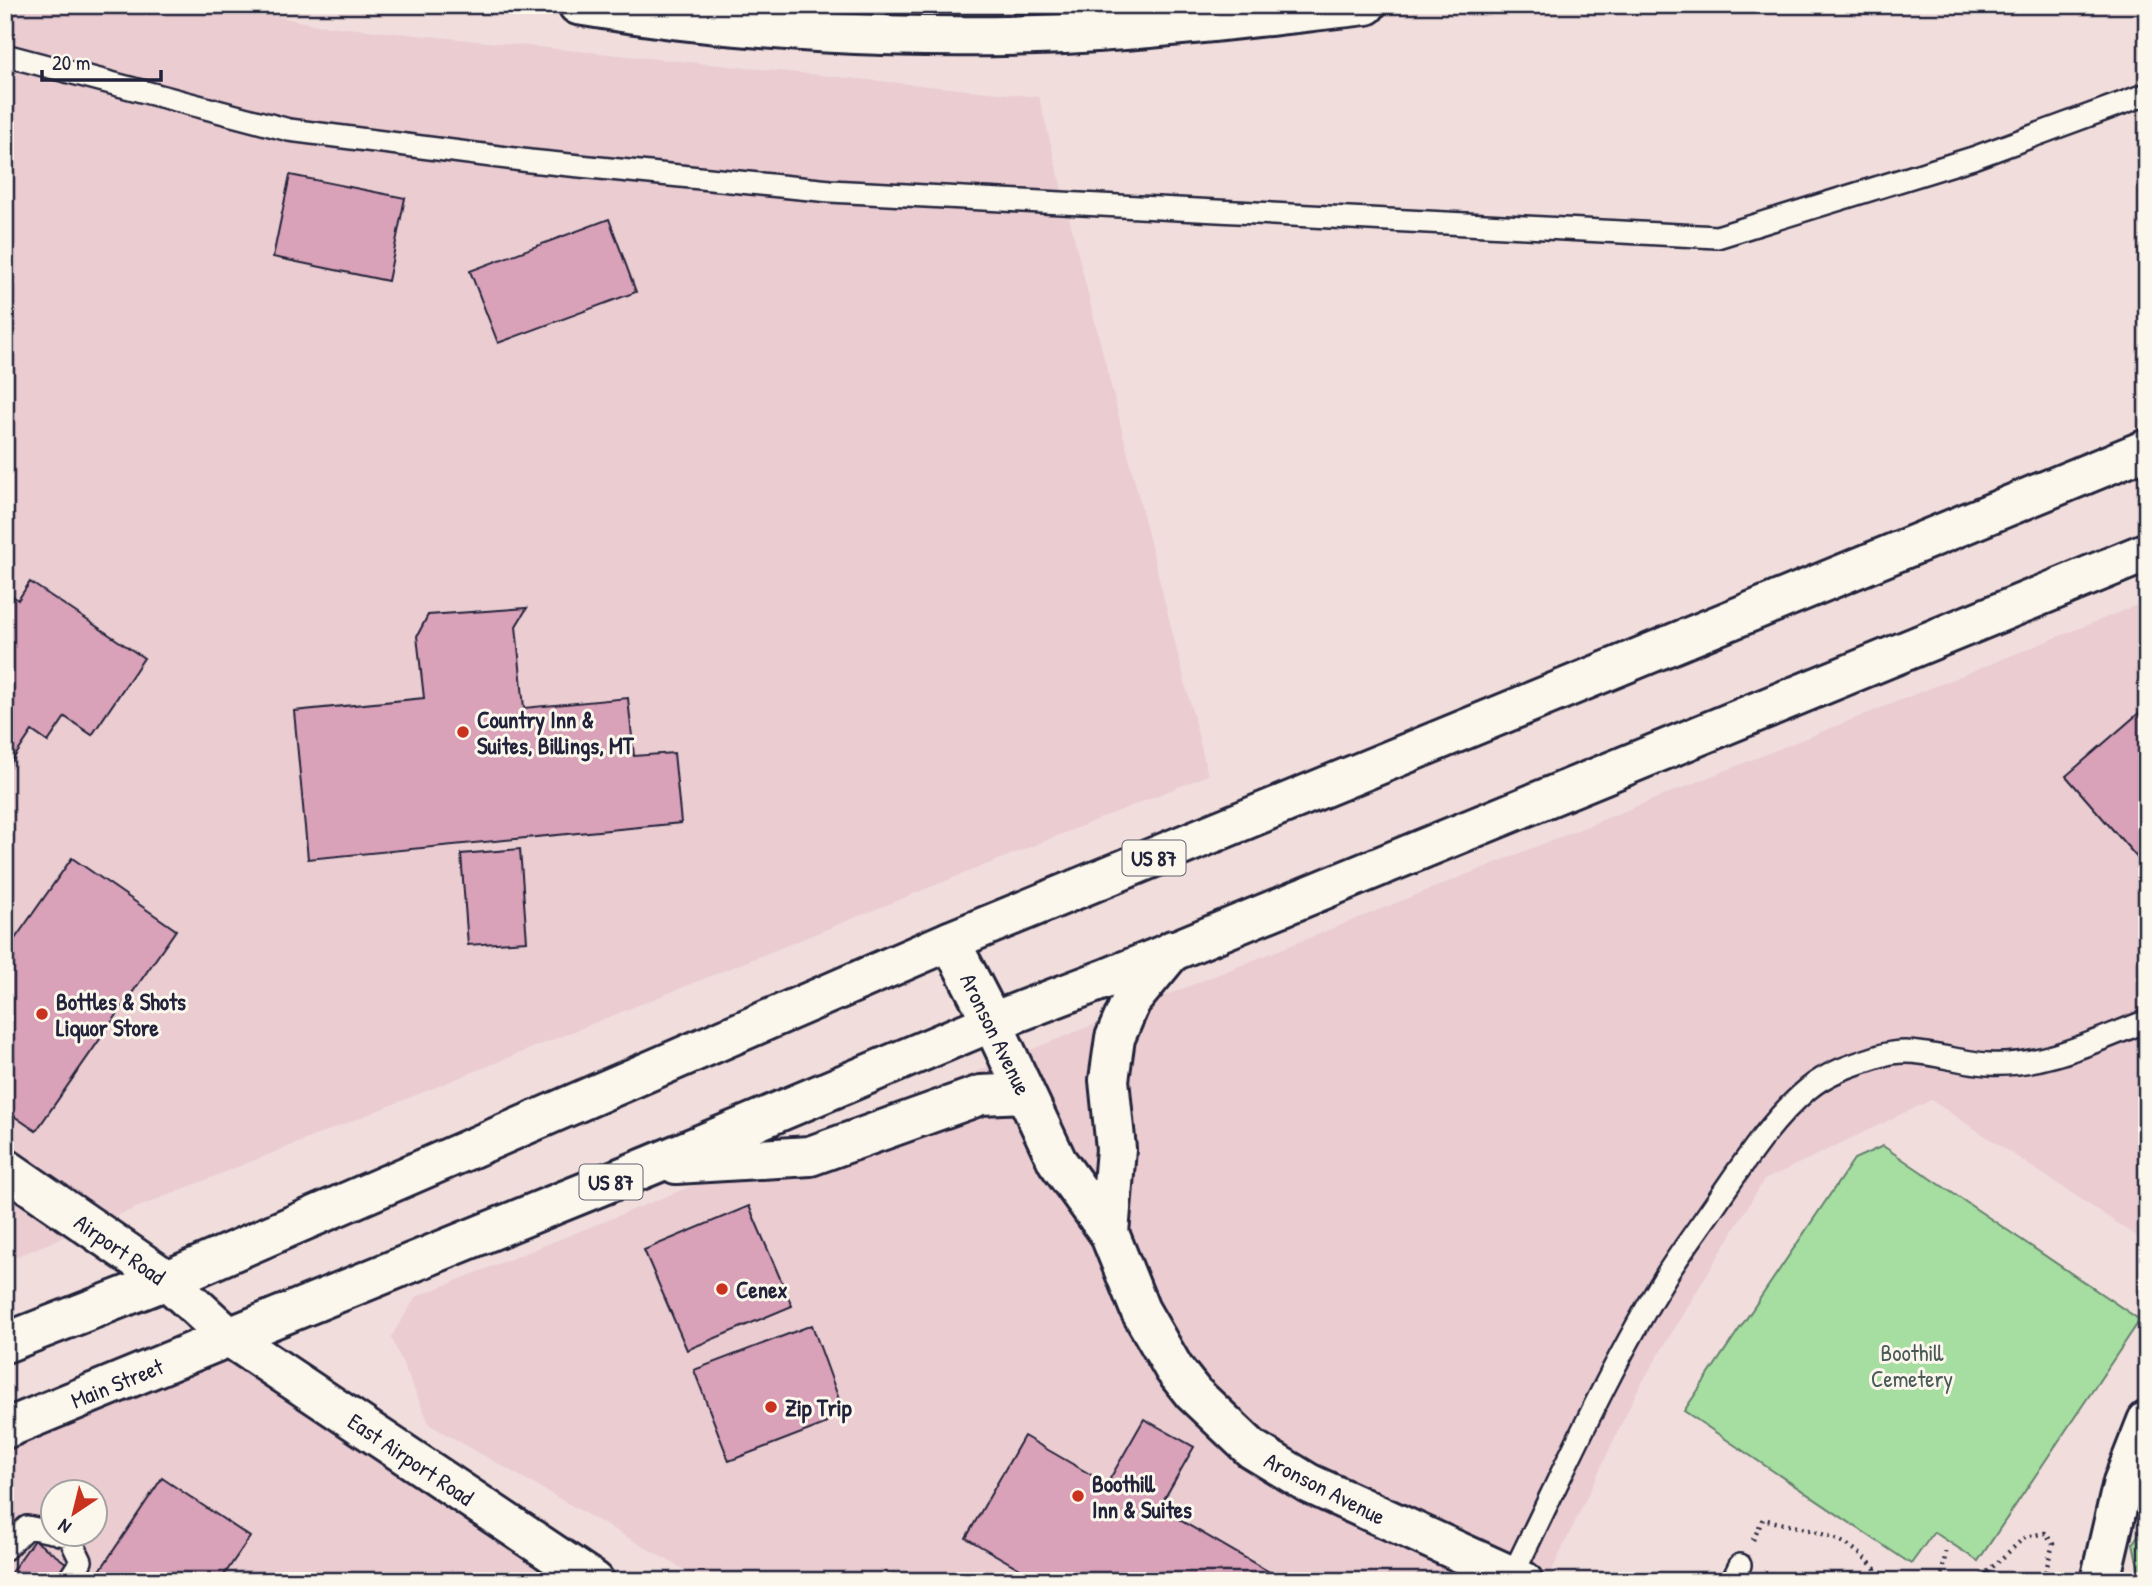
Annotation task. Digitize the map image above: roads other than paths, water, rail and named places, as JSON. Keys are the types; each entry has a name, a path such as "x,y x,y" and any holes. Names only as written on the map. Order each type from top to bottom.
{"main road":[{"path":"578,5 782,28 943,35 1077,33 1366,5"},
{"name":"US 87","path":"5,1343 167,1280 950,941 2147,449"},
{"name":"US 87","path":"229,1337 652,1165 992,1022 2147,552"},
{"name":"Aronson Avenue","path":"950,941 992,1022 1057,1161 1108,1233 1140,1310 1174,1369 1224,1425 1252,1450 1308,1483 1515,1579"},
{"name":"Aronson Avenue","path":"1108,1233 1116,1149 1109,1080 1115,1038 1131,1001 1173,950"},
{"path":"652,1165 810,1156 981,1095 1024,1093"},
{"name":"Airport Road","path":"5,1168 167,1280 229,1337"},
{"name":"Main Street","path":"5,1429 229,1337"},
{"name":"East Airport Road","path":"229,1337 594,1581"},
{"path":"2101,1581 2123,1482 2147,1421"}],"lane":[{"path":"5,55 289,130 530,161 830,191 1717,237 1973,158 2147,94"},
{"path":"1515,1579 1610,1378 1667,1274 1747,1158 1791,1105 1810,1087 1832,1074 1883,1054 1915,1052 1991,1065 2027,1062 2068,1051 2147,1021"},
{"path":"5,1549 27,1527 38,1529"},
{"path":"68,1581 81,1561 75,1548"}],"place":[{"name":"Country Inn & Suites, Billings, MT","path":"463,732"},
{"name":"Bottles & Shots Liquor Store","path":"42,1014"},
{"name":"Cenex","path":"722,1289"},
{"name":"Zip Trip","path":"771,1407"},
{"name":"Boothill Inn & Suites","path":"1078,1496"}],"park label":[{"name":"Boothill Cemetery","path":"1912,1365"}]}
